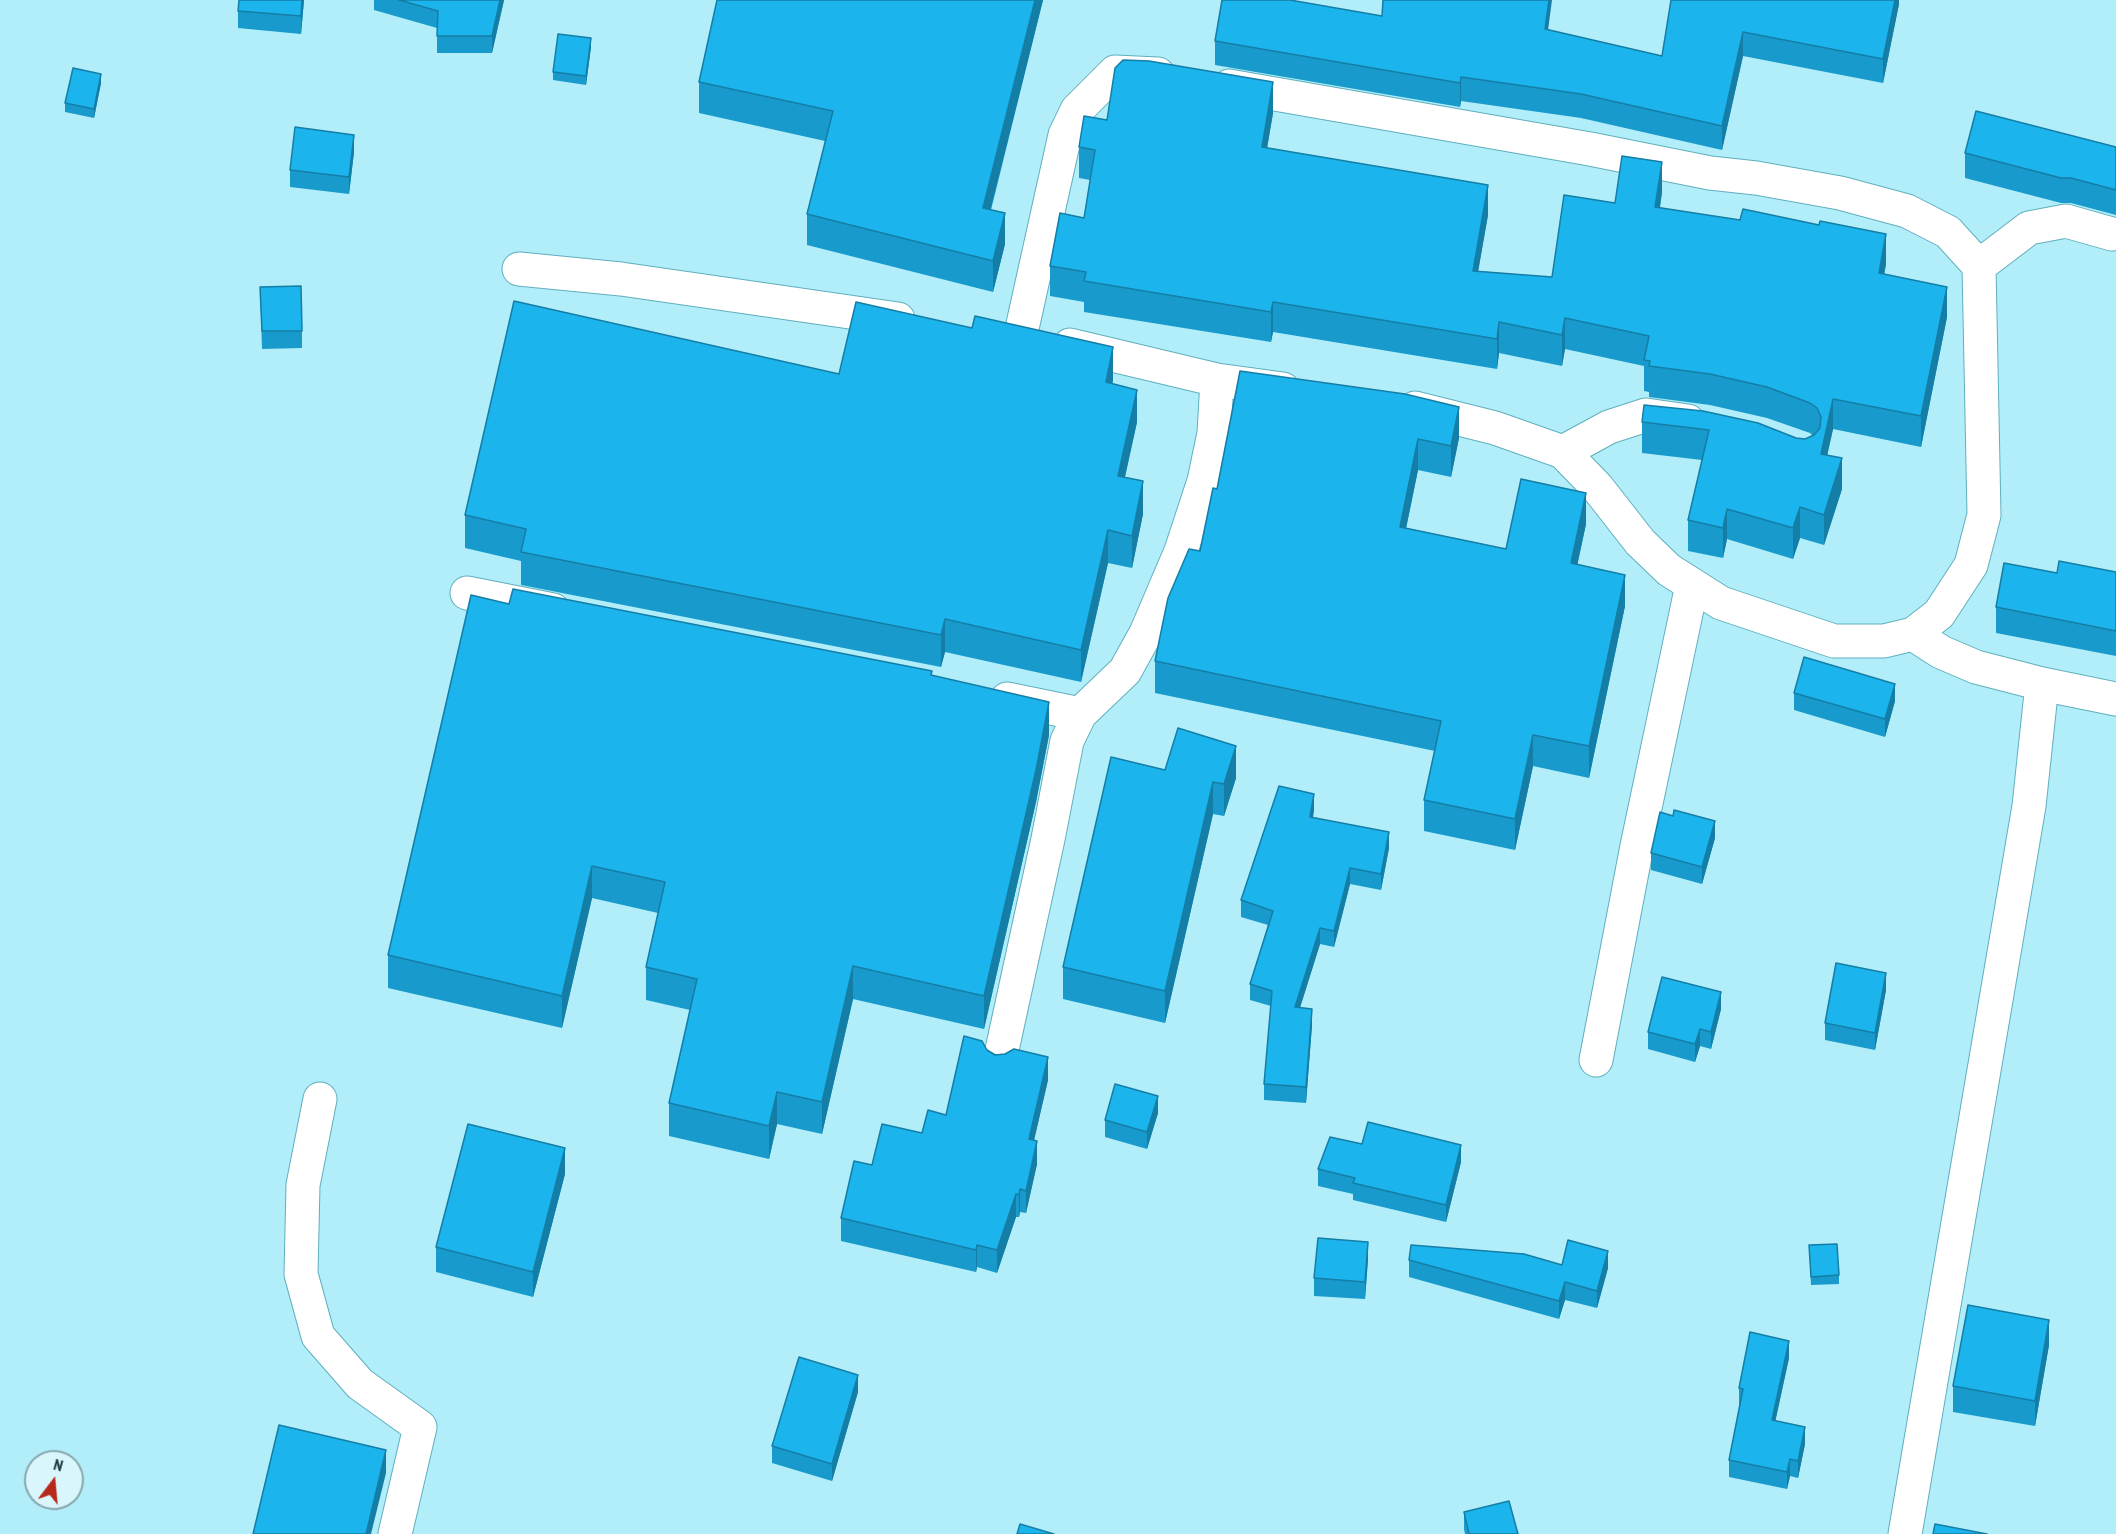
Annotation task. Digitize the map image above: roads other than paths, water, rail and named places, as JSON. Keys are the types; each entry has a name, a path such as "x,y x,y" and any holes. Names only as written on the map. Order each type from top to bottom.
{"street":[{"path":"1021,333 1065,135 1077,110 1115,72 1151,73 1590,148 1710,173 1756,178 1839,193 1907,211 1948,232 1979,266 1984,515 1971,565 1939,614 1913,634 1884,641 1834,641 1720,603 1668,570 1640,542 1597,487 1563,452 1495,428 1409,407 1387,404"},
{"path":"1979,266 2029,228 2066,222 2112,234"},
{"path":"519,269 621,279 928,323"},
{"path":"986,330 1021,333 1216,380 1307,393"},
{"path":"1000,1059 1048,839 1066,741 1080,714 1125,671 1146,633 1181,551 1204,481 1214,433 1216,380"},
{"path":"1563,452 1609,427 1646,415 1718,426"},
{"path":"1596,1060 1637,846 1692,585"},
{"path":"467,593 583,616"},
{"path":"1913,634 1941,652 1976,667 2042,684 2116,699"},
{"path":"1905,1534 2028,806 2042,684"},
{"path":"976,693 1080,714"},
{"path":"320,1099 303,1185 301,1274 318,1336 360,1384 420,1427 395,1534"}]}
